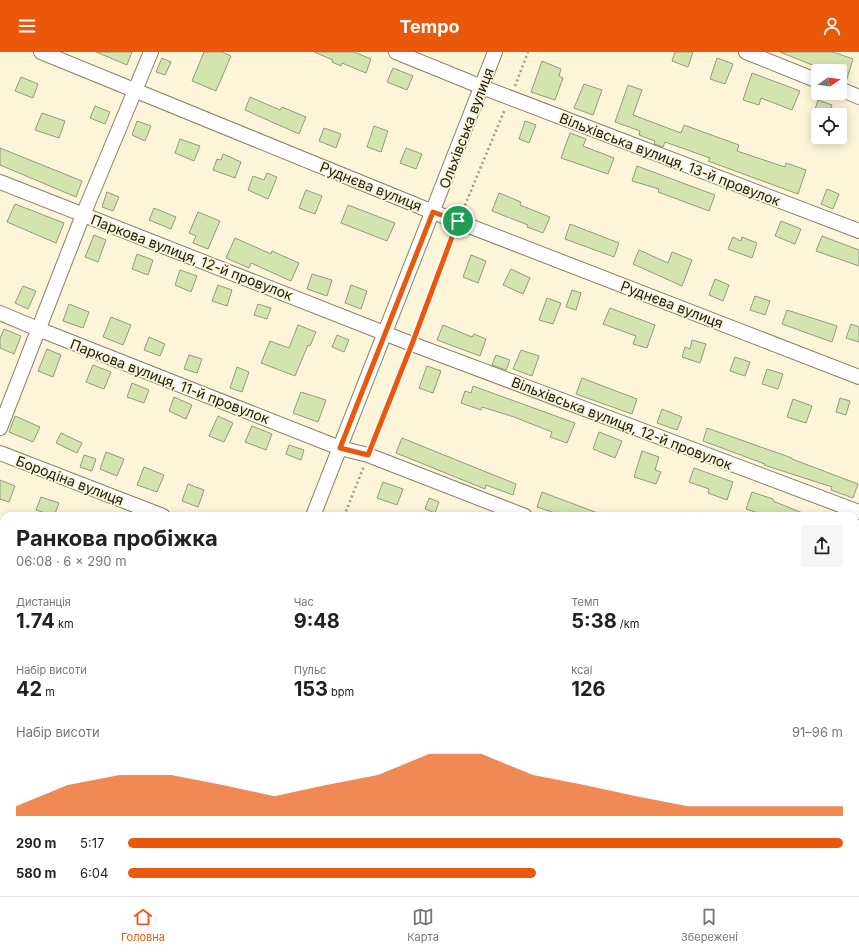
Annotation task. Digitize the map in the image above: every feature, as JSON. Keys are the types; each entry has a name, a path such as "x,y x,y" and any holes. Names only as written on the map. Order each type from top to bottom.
{"street":[{"name":"Руднєва вулиця","path":"41,52 433,212 859,377"},
{"path":"0,428 83,215 151,52"},
{"name":"Вільхівська вулиця, 13-й провулок","path":"396,52 510,98 859,231"},
{"name":"Ольхівська вулиця","path":"315,512 496,52"},
{"path":"746,52 811,77"},
{"path":"847,90 858,92"},
{"name":"Паркова вулиця, 12-й провулок","path":"0,182 385,332"},
{"name":"Паркова вулиця, 11-й провулок","path":"0,313 340,448 368,455 515,512"},
{"name":"Вільхівська вулиця, 12-й провулок","path":"385,332 412,344 859,512"},
{"name":"Бородіна вулиця","path":"0,453 152,512"}],"path":[{"path":"346,512 412,344 458,221 528,52"}],"building":[{"path":"96,52 132,52 127,65"},
{"path":"204,52 222,52 231,56 216,91 192,81"},
{"path":"314,52 354,52 371,59 366,73 342,63 341,66 332,62 333,60"},
{"path":"675,52 693,52 688,67 672,61"},
{"path":"780,52 833,52 853,59 847,79 847,64 811,65"},
{"path":"162,58 171,62 165,75 156,72"},
{"path":"717,58 733,64 725,84 710,79"},
{"path":"542,61 561,69 559,76 563,78 555,100 531,92"},
{"path":"393,68 413,76 407,90 387,82"},
{"path":"752,73 800,91 792,110 761,98 759,105 743,100"},
{"path":"21,77 38,84 33,98 15,91"},
{"path":"584,84 602,90 593,115 574,108"},
{"path":"628,85 642,90 633,115 681,133 684,125 739,145 737,151 785,167 786,163 806,170 798,194 708,161 710,158 665,142 663,147 654,144 655,141 639,135 640,131 615,122"},
{"path":"250,97 280,110 282,107 306,117 299,134 245,110"},
{"path":"818,100 832,105 831,108 815,108"},
{"path":"95,106 110,112 105,124 90,118"},
{"path":"42,113 65,121 59,138 35,130"},
{"path":"137,121 151,126 145,141 132,135"},
{"path":"525,121 536,125 529,143 519,139"},
{"path":"374,126 388,131 381,152 367,147"},
{"path":"324,128 341,134 336,148 319,141"},
{"path":"570,133 586,139 583,146 614,158 608,174 561,158"},
{"path":"180,139 200,146 194,161 175,153"},
{"path":"0,148 82,181 76,197 0,165"},
{"path":"406,148 422,154 416,169 400,163"},
{"path":"223,154 241,162 235,178 213,170 217,159 221,160"},
{"path":"637,166 715,195 709,211 658,192 659,189 632,181"},
{"path":"267,173 277,177 268,199 248,190 253,176 264,180"},
{"path":"827,189 839,194 833,209 821,204"},
{"path":"306,190 322,196 315,214 299,208"},
{"path":"107,192 119,197 113,211 102,207"},
{"path":"499,193 521,202 520,205 550,217 543,233 527,227 528,225 492,211"},
{"path":"15,204 64,223 56,243 7,222"},
{"path":"348,205 395,223 387,241 341,223"},
{"path":"154,208 176,217 171,229 149,220"},
{"path":"198,212 220,221 208,249 193,243 196,236 189,233"},
{"path":"781,221 801,229 795,244 775,236"},
{"path":"570,224 619,243 614,257 565,239"},
{"path":"94,235 106,240 98,262 85,257"},
{"path":"822,236 859,250 859,266 816,251"},
{"path":"733,237 741,241 742,237 757,243 752,258 728,249"},
{"path":"235,238 271,254 272,251 299,263 291,281 251,263 249,268 226,258"},
{"path":"639,250 668,263 672,252 692,260 682,286 633,264"},
{"path":"137,254 153,260 148,275 132,269"},
{"path":"471,255 486,261 478,283 463,277"},
{"path":"511,269 530,278 523,294 503,285"},
{"path":"180,270 197,276 191,292 175,285"},
{"path":"312,274 332,280 327,296 307,289"},
{"path":"715,279 729,285 723,301 709,295"},
{"path":"218,285 232,290 227,306 212,301"},
{"path":"351,285 367,291 361,309 345,303"},
{"path":"23,286 36,291 28,309 15,303"},
{"path":"572,290 581,293 576,310 566,307"},
{"path":"755,296 770,301 765,315 750,310"},
{"path":"547,298 561,303 553,324 539,320"},
{"path":"69,304 89,312 83,328 63,321"},
{"path":"258,304 271,308 267,319 254,315"},
{"path":"610,308 655,325 647,348 633,344 636,336 603,324"},
{"path":"787,310 837,326 832,342 782,324"},
{"path":"111,317 131,325 123,345 103,337"},
{"path":"851,324 859,327 859,342 846,338"},
{"path":"298,325 316,332 310,346 308,345 295,376 261,363 270,341 289,348"},
{"path":"443,325 472,337 474,334 486,339 480,356 437,340"},
{"path":"4,329 21,336 14,354 0,348 0,338"},
{"path":"337,335 349,340 344,352 332,347"},
{"path":"149,337 165,344 160,356 144,350"},
{"path":"692,340 706,344 700,363 682,357 685,347 690,349"},
{"path":"47,349 61,355 53,377 38,371"},
{"path":"521,350 539,356 532,376 513,369"},
{"path":"189,355 202,359 197,373 184,369"},
{"path":"496,355 510,360 506,370 492,365"},
{"path":"735,357 750,362 745,376 730,371"},
{"path":"93,365 111,372 104,389 86,382"},
{"path":"427,366 441,371 433,393 419,388"},
{"path":"237,367 249,372 242,392 230,388"},
{"path":"767,369 783,374 778,389 762,384"},
{"path":"582,378 637,399 632,414 576,394"},
{"path":"132,383 149,390 144,403 127,397"},
{"path":"473,386 575,423 567,443 550,437 552,432 514,417 482,407 481,410 461,403 465,391 471,393"},
{"path":"301,392 326,400 318,422 293,413"},
{"path":"174,397 192,405 186,419 169,411"},
{"path":"840,398 850,401 846,415 836,412"},
{"path":"793,399 812,406 806,423 787,417"},
{"path":"662,409 682,417 677,430 657,423"},
{"path":"15,416 40,427 33,442 9,432"},
{"path":"218,416 233,423 224,442 209,436"},
{"path":"252,426 272,434 266,450 245,442"},
{"path":"707,428 792,458 858,484 853,498 831,490 832,487 764,465 765,464 703,441"},
{"path":"599,432 622,441 615,458 593,449"},
{"path":"61,433 82,443 77,453 56,443"},
{"path":"402,438 516,484 513,495 486,485 485,489 396,453"},
{"path":"289,445 304,450 301,460 286,454"},
{"path":"642,451 659,457 655,470 661,472 656,484 634,477"},
{"path":"106,452 124,459 117,476 100,469"},
{"path":"84,455 96,459 92,471 80,467"},
{"path":"144,467 164,475 157,492 137,485"},
{"path":"694,468 733,482 727,500 708,493 709,489 689,482"},
{"path":"0,480 15,486 9,502 0,499"},
{"path":"383,482 403,489 397,505 377,498"},
{"path":"188,484 204,490 198,507 182,501"},
{"path":"542,492 595,512 552,512 537,507"},
{"path":"752,492 773,499 773,501 800,512 755,512 746,509"},
{"path":"41,497 59,503 56,512 42,512 36,510"},
{"path":"429,498 439,502 435,512 425,509"}],"route":[{"path":"433,212 458,221 412,344 368,455 340,448 433,212"}]}
